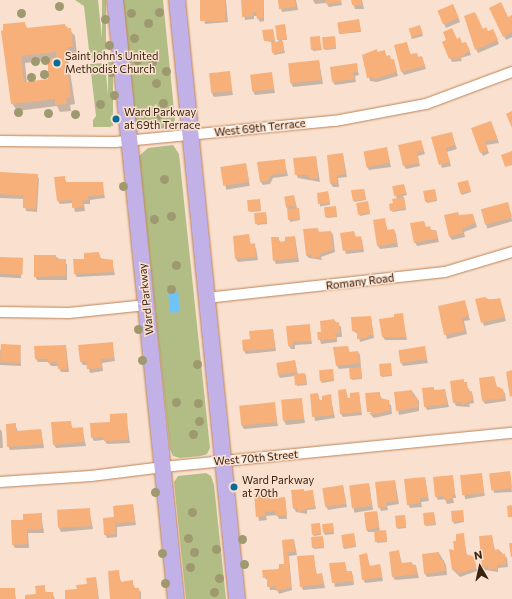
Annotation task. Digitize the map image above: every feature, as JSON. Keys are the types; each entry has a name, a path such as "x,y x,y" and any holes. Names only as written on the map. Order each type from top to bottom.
{"main road":[{"name":"Ward Parkway","path":"115,0 176,599"},
{"path":"177,0 237,599"}],"street":[{"name":"West 69th Terrace","path":"0,141 90,143 129,141 385,113 464,92 512,72"},
{"name":"Romany Road","path":"206,298 445,272 512,252"},
{"path":"0,312 69,313 147,305"},
{"name":"West 70th Street","path":"0,482 91,476 163,467 512,433"}],"green space":[{"path":"75,0 98,0 104,57 90,59 84,6"},
{"path":"102,0 106,0 106,56 102,56"},
{"path":"123,0 163,0 175,120 169,128 144,130 136,125"},
{"path":"108,62 113,62 113,126 108,126"},
{"path":"105,63 111,127 93,127 93,120 96,116 90,64"},
{"path":"173,145 179,154 210,448 207,454 201,456 180,458 173,456 170,449 139,156 148,148"},
{"path":"206,473 211,476 214,485 226,599 186,599 174,482 178,476"}],"water":[{"path":"178,291 180,312 170,313 168,292"}],"building":[{"path":"200,0 225,0 225,21 200,21"},
{"path":"241,0 264,0 263,18 257,19 256,12 252,13 253,16 242,17"},
{"path":"278,0 295,0 296,7 279,9"},
{"path":"325,0 341,0 341,2 326,4"},
{"path":"351,0 361,0 362,6 352,5"},
{"path":"501,2 508,17 512,15 512,32 503,37 489,8"},
{"path":"453,4 459,18 443,24 437,11"},
{"path":"475,12 483,29 486,27 488,31 493,29 498,40 475,50 464,16"},
{"path":"359,19 361,31 339,34 337,22"},
{"name":"Saint John's United Methodist Church","path":"25,22 26,28 65,24 66,28 71,28 73,47 67,47 68,51 65,52 71,97 66,98 67,104 55,105 55,99 11,104 1,31 3,30 3,24","holes":["56,52 57,57 52,58 48,62 48,79 24,82 21,56"]},
{"path":"285,24 287,39 277,40 275,25"},
{"path":"420,25 423,34 411,37 409,29"},
{"path":"452,28 457,39 460,37 462,43 466,42 470,51 455,60 454,57 449,59 442,42 446,40 443,32"},
{"path":"273,29 275,40 264,41 262,30"},
{"path":"320,36 321,49 311,50 310,37"},
{"path":"335,36 336,48 323,49 322,37"},
{"path":"283,41 284,52 272,53 271,42"},
{"path":"407,42 410,54 417,53 418,57 422,56 425,66 401,72 394,45"},
{"path":"377,49 377,52 385,50 386,56 390,55 391,60 394,59 397,72 374,79 373,77 367,78 362,55"},
{"path":"319,60 321,80 290,83 288,63"},
{"path":"357,63 358,72 353,72 354,79 332,82 330,67"},
{"path":"230,71 232,91 211,93 209,73"},
{"path":"272,72 274,89 252,92 250,75"},
{"path":"512,111 512,128 506,114"},
{"path":"491,121 498,140 485,141 488,150 480,153 471,128"},
{"path":"452,132 455,145 446,148 450,162 439,165 431,137"},
{"path":"421,140 424,151 417,152 419,163 403,166 398,145"},
{"path":"387,147 390,163 366,167 363,152"},
{"path":"512,151 512,165 505,167 501,155"},
{"path":"343,153 345,174 337,175 337,183 330,184 327,155"},
{"path":"316,156 318,178 310,179 310,175 295,175 293,158"},
{"path":"285,159 286,173 271,175 268,181 260,182 257,162"},
{"path":"246,163 249,182 223,186 220,167"},
{"path":"0,172 38,174 36,209 23,208 23,196 0,194"},
{"path":"65,176 65,182 103,182 104,195 88,196 89,200 82,201 83,207 72,208 72,200 57,201 54,177"},
{"path":"468,180 471,191 460,193 457,183"},
{"path":"404,184 406,194 394,196 392,186"},
{"path":"364,189 366,199 353,201 351,190"},
{"path":"435,189 437,200 425,202 423,191"},
{"path":"328,191 330,203 318,204 317,193"},
{"path":"294,195 296,206 286,208 284,197"},
{"path":"404,197 406,208 390,211 389,204 393,203 392,199"},
{"path":"260,199 261,210 248,211 247,200"},
{"path":"368,201 370,213 358,215 356,203"},
{"path":"508,202 512,217 485,225 481,209"},
{"path":"336,206 337,216 325,217 324,207"},
{"path":"299,208 300,219 288,220 287,209"},
{"path":"266,212 267,223 255,224 254,213"},
{"path":"458,212 459,215 473,214 475,223 462,229 463,233 449,237 444,215"},
{"path":"385,218 387,230 394,229 397,243 377,246 373,220"},
{"path":"424,221 426,227 430,226 431,231 436,230 438,238 414,243 410,223"},
{"path":"318,228 318,232 331,231 333,249 320,254 320,257 312,258 312,254 306,255 303,229"},
{"path":"354,231 355,237 361,236 363,249 343,251 340,233"},
{"path":"249,234 250,244 255,243 256,257 235,259 233,236"},
{"path":"295,236 297,258 273,261 271,237 279,237 279,242 285,241 285,237"},
{"path":"99,252 99,258 113,260 113,272 74,274 73,259 84,259 84,253"},
{"path":"34,255 56,255 56,259 66,259 66,276 34,277"},
{"path":"0,257 23,258 22,275 0,274"},
{"path":"485,297 490,300 500,298 505,317 481,323 475,299"},
{"path":"465,300 469,316 462,318 465,331 444,335 438,306"},
{"path":"403,313 406,337 382,337 379,319 394,317 394,314"},
{"path":"371,316 373,335 367,335 367,338 357,339 357,331 352,331 351,317"},
{"path":"334,319 335,323 339,322 340,333 335,334 336,339 318,340 317,332 321,332 320,321"},
{"path":"310,324 311,341 293,342 293,345 288,346 286,326"},
{"path":"273,329 275,348 243,351 242,340 250,339 249,331"},
{"path":"113,342 114,358 101,359 102,368 87,369 86,361 80,362 78,345"},
{"path":"1,344 21,345 20,363 0,362"},
{"path":"66,345 67,369 58,369 57,362 48,363 47,359 35,359 34,346"},
{"path":"348,346 349,352 358,351 360,363 336,366 333,347"},
{"path":"425,346 427,359 400,363 398,350"},
{"path":"295,360 297,372 278,375 276,363"},
{"path":"391,363 392,375 380,376 379,364"},
{"path":"361,367 362,378 350,379 349,368"},
{"path":"333,369 334,380 320,381 319,370"},
{"path":"512,370 512,396 510,397 506,372"},
{"path":"305,373 306,384 295,385 294,374"},
{"path":"494,376 496,386 503,389 505,398 482,401 479,378"},
{"path":"464,379 464,382 467,382 468,392 472,391 473,400 462,405 461,402 453,403 450,381"},
{"path":"434,387 434,390 445,389 447,404 424,407 422,388"},
{"path":"346,389 347,398 350,398 350,393 359,392 361,412 340,414 338,390"},
{"path":"412,390 413,397 417,397 418,407 396,411 394,392"},
{"path":"380,392 380,398 389,400 390,411 371,415 371,412 367,412 365,393"},
{"path":"318,393 319,400 322,400 322,396 331,394 333,415 312,417 310,394"},
{"path":"302,398 304,419 283,421 281,400"},
{"path":"275,402 277,422 241,426 239,406"},
{"path":"127,413 128,440 104,441 103,437 91,438 90,423 110,422 110,414"},
{"path":"71,421 72,428 83,427 84,442 53,445 51,422"},
{"path":"16,423 16,431 41,429 43,444 7,447 6,424"},
{"path":"510,471 512,488 491,490 489,474"},
{"path":"482,473 484,493 462,495 460,475"},
{"path":"453,475 455,494 452,495 453,499 444,500 444,496 435,497 433,477"},
{"path":"425,477 428,497 420,498 420,503 407,505 404,479"},
{"path":"395,480 397,501 386,502 386,507 378,508 375,482"},
{"path":"369,483 372,506 352,508 349,485"},
{"path":"343,485 346,504 325,507 322,488"},
{"path":"304,489 304,491 313,490 315,506 298,512 298,508 293,509 291,490"},
{"path":"266,493 266,495 276,494 276,498 285,497 287,515 276,516 275,511 265,512 265,516 256,517 254,494"},
{"path":"133,504 135,522 115,523 116,534 104,535 103,518 114,517 113,506"},
{"path":"512,505 512,517 508,517 507,506"},
{"path":"90,508 91,526 58,528 57,510"},
{"path":"463,510 464,521 452,522 451,511"},
{"path":"377,511 379,528 366,529 364,513"},
{"path":"434,512 435,524 424,525 423,513"},
{"path":"42,513 42,529 27,530 27,544 12,545 11,520 23,520 23,514"},
{"path":"405,515 406,527 396,528 395,516"},
{"path":"320,523 321,534 312,535 311,524"},
{"path":"333,523 334,532 323,533 322,524"},
{"path":"386,530 387,541 375,542 374,531"},
{"path":"354,533 356,546 343,548 341,535"},
{"path":"464,533 466,554 475,557 476,568 457,574 457,570 452,570 449,549 454,550 453,541 456,541 456,534"},
{"path":"492,535 494,550 499,549 500,554 505,554 506,564 497,565 497,569 489,570 488,566 482,567 479,536"},
{"path":"323,536 324,547 312,548 311,537"},
{"path":"294,539 295,552 288,552 291,587 276,591 276,586 267,587 267,577 263,578 262,570 279,569 279,564 284,564 282,540"},
{"path":"509,543 512,543 512,557 511,557"},
{"path":"399,550 401,563 412,562 412,565 416,565 417,574 392,577 389,552"},
{"path":"439,552 440,560 444,560 445,571 424,574 422,554"},
{"path":"367,553 369,566 380,564 382,577 362,580 359,555"},
{"path":"314,555 316,574 322,573 323,584 300,587 297,556"},
{"path":"345,562 346,571 352,571 353,581 332,583 329,563"},
{"path":"119,570 120,582 133,580 133,588 139,588 140,599 110,599 108,571"},
{"path":"96,577 98,599 65,599 65,590 77,589 76,585 87,584 86,578"},
{"path":"45,585 45,592 53,592 53,599 25,599 25,595 36,594 35,586"},
{"path":"0,588 15,588 15,599 0,599"}],"place":[{"name":"Saint John's United Methodist Church","path":"57,63"},
{"name":"Ward Parkway at 69th Terrace","path":"116,119"},
{"name":"Ward Parkway at 70th","path":"234,487"}]}
